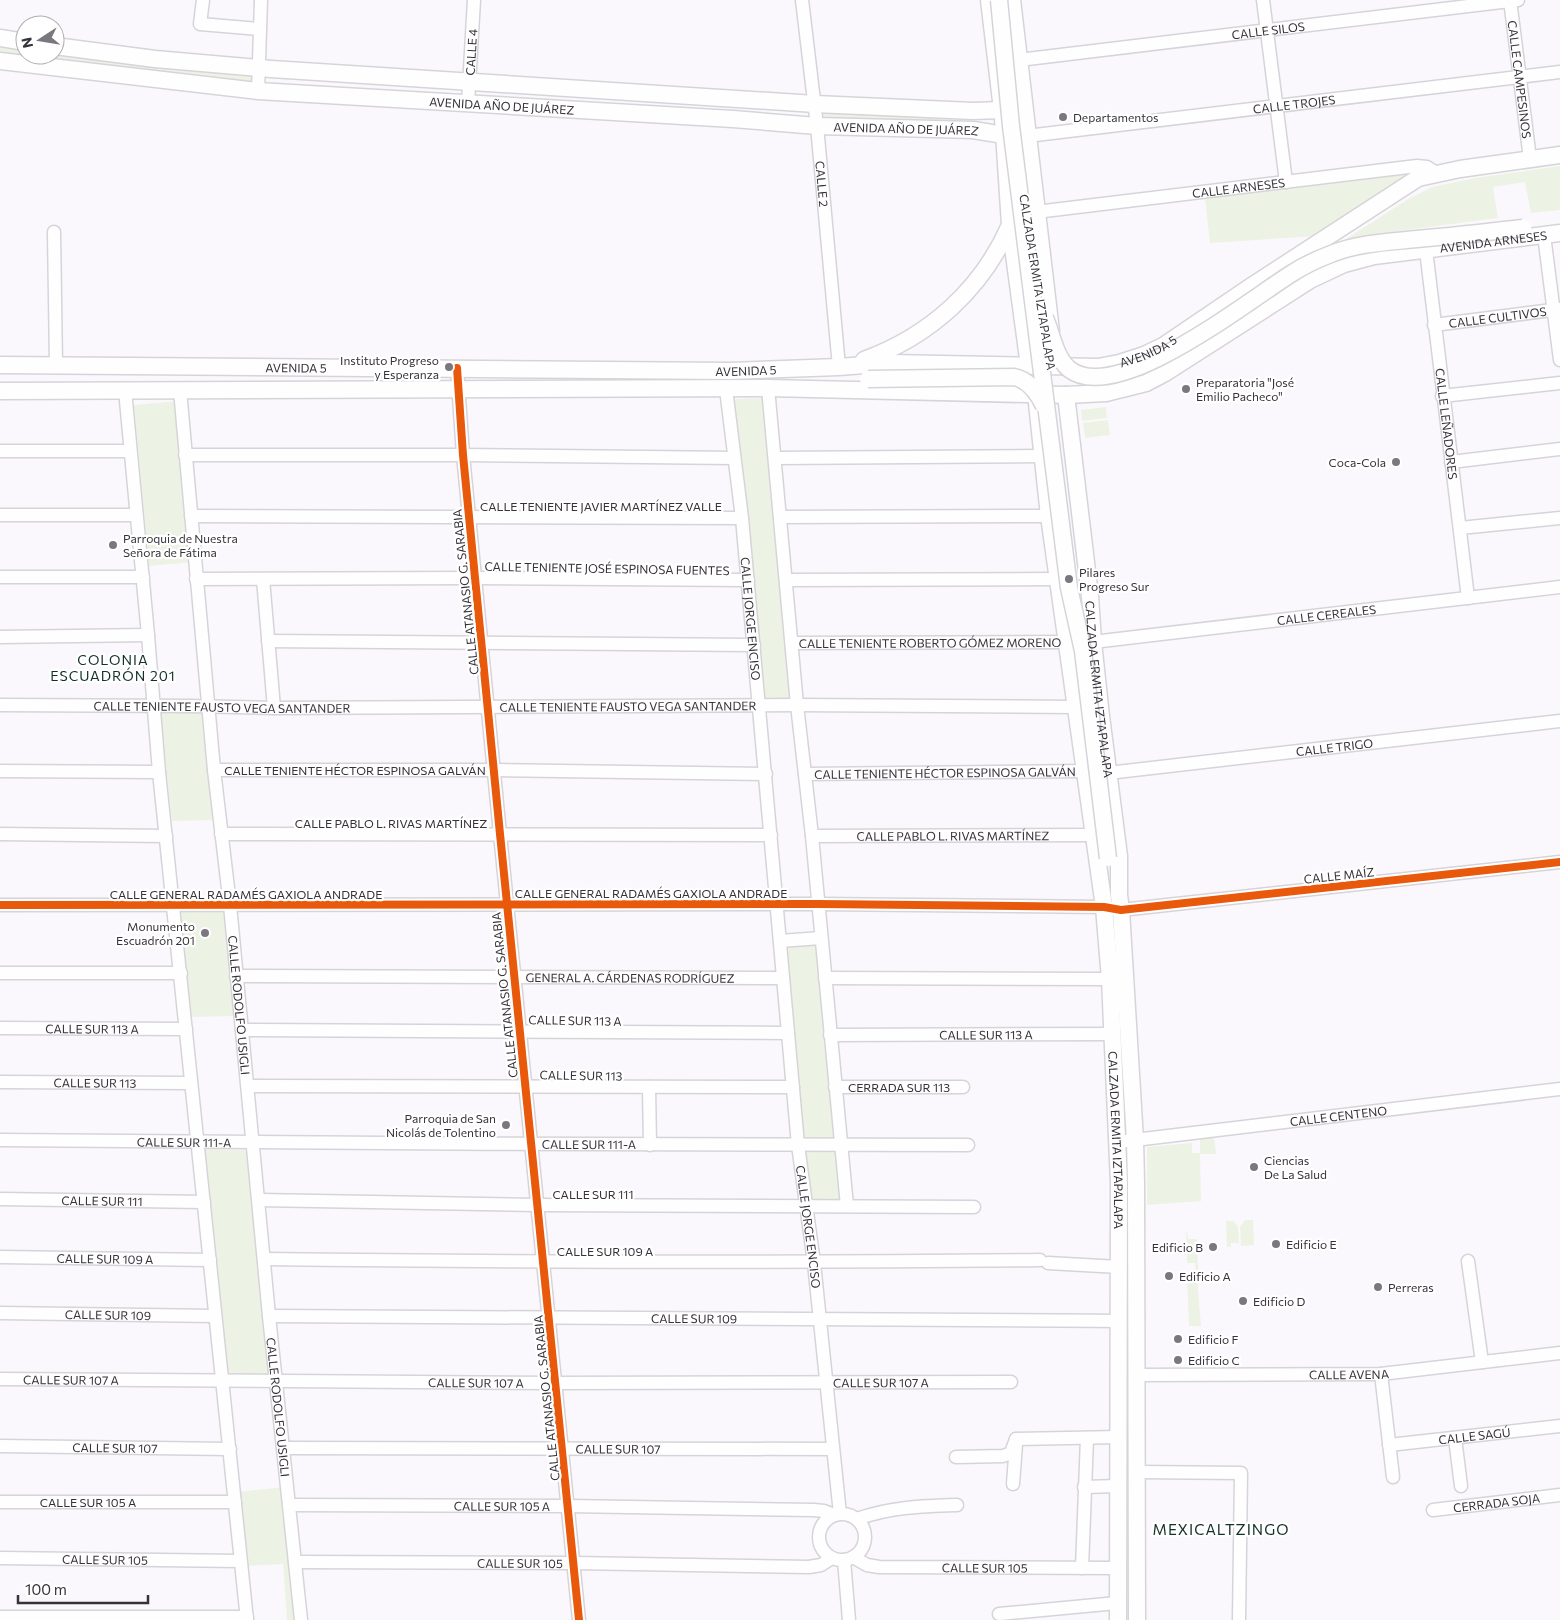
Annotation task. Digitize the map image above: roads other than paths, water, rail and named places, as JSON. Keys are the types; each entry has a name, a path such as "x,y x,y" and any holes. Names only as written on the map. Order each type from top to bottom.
{"main road":[{"name":"CALZADA ERMITA IZTAPALAPA","path":"989,0 1002,110 1010,225 1029,366"},
{"name":"CALZADA ERMITA IZTAPALAPA","path":"999,0 1011,126 1069,588 1083,651 1108,858 1120,902"},
{"name":"CALZADA ERMITA IZTAPALAPA","path":"1012,0 1046,298 1056,366"},
{"path":"0,38 15,40"},
{"name":"AVENIDA AÑO DE JUÁREZ","path":"65,47 155,59 258,68 814,104 973,111 1002,110"},
{"name":"AVENIDA AÑO DE JUÁREZ","path":"0,61 258,90 817,126 973,130 1004,135"},
{"path":"733,120 735,98"},
{"path":"973,111 976,121 973,130"},
{"name":"CALZADA ERMITA IZTAPALAPA","path":"1004,135 1016,148 1033,233 1081,593 1081,617 1070,664"},
{"path":"1438,174 1560,155"},
{"name":"AVENIDA 5","path":"0,365 763,371 890,363 1098,367 1144,355 1163,346 1418,178 1438,174"},
{"path":"1044,318 1059,356 1069,369 1084,376 1112,374 1143,365 1177,349 1293,272 1332,253 1371,244 1560,224"},
{"path":"841,367 860,362 893,348 909,340 939,319 964,295 981,275 995,254 1010,225"},
{"name":"AVENIDA ARNESES","path":"1318,276 1344,264 1374,256 1552,234"},
{"name":"AVENIDA 5","path":"0,391 768,388 1066,395 1106,393 1147,382 1165,373 1318,276"},
{"path":"1021,303 1028,309 1036,310 1046,298"},
{"path":"763,371 795,378 1014,377 1024,380 1035,391 1044,405 1049,420"},
{"name":"CALZADA ERMITA IZTAPALAPA","path":"1036,394 1057,578 1104,907 1113,1034 1125,1101 1135,1140 1137,1620"},
{"name":"CALZADA ERMITA IZTAPALAPA","path":"1066,395 1119,856 1125,1101 1118,1142 1118,1620"},
{"path":"1041,449 1048,431 1057,430 1071,436"},
{"path":"1119,1183 1136,1183"}],"street":[{"path":"203,0 200,24 260,30"},
{"path":"258,90 261,0"},
{"name":"CALLE 4","path":"468,103 474,0"},
{"name":"CALLE 2","path":"802,0 817,126 841,367"},
{"path":"1263,0 1286,182"},
{"name":"CALLE SILOS","path":"1018,60 1513,0"},
{"name":"CALLE CAMPESINOS","path":"1513,0 1530,159"},
{"name":"CALLE TROJES","path":"1027,136 1560,72"},
{"name":"CALLE ARNESES","path":"1036,212 1417,166 1426,167 1438,174"},
{"path":"54,232 56,365"},
{"path":"1552,234 1560,360"},
{"name":"CALLE LEÑADORES","path":"1426,250 1442,396 1468,598"},
{"name":"CALLE CULTIVOS","path":"1434,325 1557,309"},
{"name":"CALLE ATANASIO G. SARABIA","path":"457,368 463,455 524,1086 563,1450 579,1620"},
{"path":"1442,396 1560,383"},
{"name":"CALLE JORGE ENCISO","path":"726,388 742,518 798,1145 814,1262 837,1515"},
{"path":"768,388 797,706 812,836 847,1206"},
{"path":"0,1617 247,1619 159,772 125,390"},
{"name":"CALLE RODOLFO USIGLI","path":"180,390 214,770 230,905 269,1316 301,1620"},
{"path":"775,458 1041,449"},
{"path":"1451,462 1560,449"},
{"path":"0,451 130,451"},
{"path":"185,455 463,455 734,458"},
{"path":"0,514 136,514"},
{"name":"CALLE TENIENTE JAVIER MARTÍNEZ VALLE","path":"190,516 742,518"},
{"path":"780,517 1049,516"},
{"path":"1460,528 1560,518"},
{"path":"0,577 142,578"},
{"path":"263,578 274,708"},
{"name":"CALLE TENIENTE JOSÉ ESPINOSA FUENTES","path":"196,579 475,578 748,580"},
{"path":"786,580 1057,578"},
{"name":"CALLE CEREALES","path":"1093,642 1560,587"},
{"path":"0,637 148,635"},
{"path":"268,641 754,645"},
{"name":"CALLE TENIENTE ROBERTO GÓMEZ MORENO","path":"792,643 1067,642"},
{"name":"CALLE TENIENTE FAUSTO VEGA SANTANDER","path":"0,705 274,708 1076,707"},
{"name":"CALLE TRIGO","path":"1108,773 1560,720"},
{"name":"CALLE TENIENTE HÉCTOR ESPINOSA GALVÁN","path":"214,770 494,770 766,774"},
{"path":"0,771 159,772"},
{"name":"CALLE TENIENTE HÉCTOR ESPINOSA GALVÁN","path":"805,774 1085,771"},
{"path":"0,834 166,836"},
{"name":"CALLE PABLO L. RIVAS MARTÍNEZ","path":"221,834 771,835"},
{"name":"CALLE PABLO L. RIVAS MARTÍNEZ","path":"812,836 1094,835"},
{"name":"CALLE MAÍZ","path":"1120,902 1560,862"},
{"name":"CALLE GENERAL RADAMÉS GAXIOLA ANDRADE","path":"0,904 818,904 1104,907 1120,902"},
{"path":"780,940 821,938"},
{"path":"0,973 181,973"},
{"name":"GENERAL A. CÁRDENAS RODRÍGUEZ","path":"236,976 783,978"},
{"path":"824,978 1110,979"},
{"name":"CALLE SUR 113 A","path":"0,1028 186,1029"},
{"name":"CALLE SUR 113 A","path":"242,1030 519,1030 788,1033"},
{"name":"CALLE SUR 113 A","path":"830,1035 1113,1034"},
{"name":"CALLE SUR 113","path":"0,1082 191,1083"},
{"name":"CALLE SUR 113","path":"248,1086 793,1087"},
{"path":"649,1087 650,1145"},
{"name":"CERRADA SUR 113","path":"835,1088 963,1087"},
{"name":"CALLE CENTENO","path":"1118,1142 1560,1089"},
{"name":"CALLE SUR 111-A","path":"0,1140 198,1143 968,1145"},
{"name":"CALLE SUR 111","path":"0,1199 204,1202"},
{"name":"CALLE SUR 111","path":"259,1200 537,1205 974,1207"},
{"name":"CALLE SUR 109 A","path":"0,1257 210,1260"},
{"name":"CALLE SUR 109 A","path":"264,1259 543,1262 1044,1262 1119,1267"},
{"path":"1468,1261 1482,1362"},
{"name":"CALLE SUR 109","path":"0,1313 215,1316"},
{"name":"CALLE SUR 109","path":"269,1316 1119,1321"},
{"name":"CALLE AVENA","path":"1137,1375 1381,1374 1560,1354"},
{"path":"1381,1374 1393,1477"},
{"name":"CALLE SUR 107 A","path":"0,1380 555,1383 1011,1382"},
{"name":"CALLE SAGÚ","path":"1389,1445 1560,1426"},
{"path":"1016,1439 1119,1437"},
{"path":"1082,1568 1087,1438"},
{"path":"1455,1438 1461,1486"},
{"path":"956,1457 1003,1456 1010,1453 1016,1439"},
{"path":"1013,1484 1016,1439"},
{"name":"CALLE SUR 107","path":"0,1446 230,1448"},
{"name":"CALLE SUR 107","path":"284,1448 832,1449"},
{"path":"1137,1472 1241,1473 1239,1620"},
{"path":"1084,1487 1118,1486"},
{"name":"CERRADA SOJA","path":"1434,1510 1560,1495"},
{"name":"CALLE SUR 105 A","path":"0,1502 235,1502"},
{"name":"CALLE SUR 105 A","path":"290,1505 568,1506 814,1510 837,1515"},
{"path":"857,1519 894,1508 957,1505"},
{"path":"837,1515 849,1515 857,1519 865,1535 864,1544 860,1552 843,1559 825,1553 820,1545 819,1536 826,1520 837,1515"},
{"name":"CALLE SUR 105","path":"0,1558 240,1561"},
{"path":"843,1559 849,1620"},
{"name":"CALLE SUR 105","path":"295,1562 574,1563 809,1567 843,1559 873,1566 1117,1568"},
{"path":"999,1614 1117,1603"}],"place":[{"name":"Departamentos","path":"1063,117"},
{"name":"Instituto Progreso y Esperanza","path":"449,367"},
{"name":"Preparatoria \"José Emilio Pacheco\"","path":"1186,389"},
{"name":"Coca-Cola","path":"1396,462"},
{"name":"Parroquia de Nuestra Señora de Fátima","path":"113,545"},
{"name":"Pilares Progreso Sur","path":"1069,579"},
{"name":"Monumento Escuadrón 201","path":"205,933"},
{"name":"Parroquia de San Nicolás de Tolentino","path":"506,1125"},
{"name":"Ciencias De La Salud","path":"1254,1167"},
{"name":"Edificio E","path":"1276,1244"},
{"name":"Edificio B","path":"1213,1247"},
{"name":"Edificio A","path":"1169,1276"},
{"name":"Perreras","path":"1378,1287"},
{"name":"Edificio D","path":"1243,1301"},
{"name":"Edificio F","path":"1178,1339"},
{"name":"Edificio C","path":"1178,1360"}],"district":[{"name":"COLONIA ESCUADRÓN 201","path":"113,668"},
{"name":"MEXICALTZINGO","path":"1221,1529"}]}
